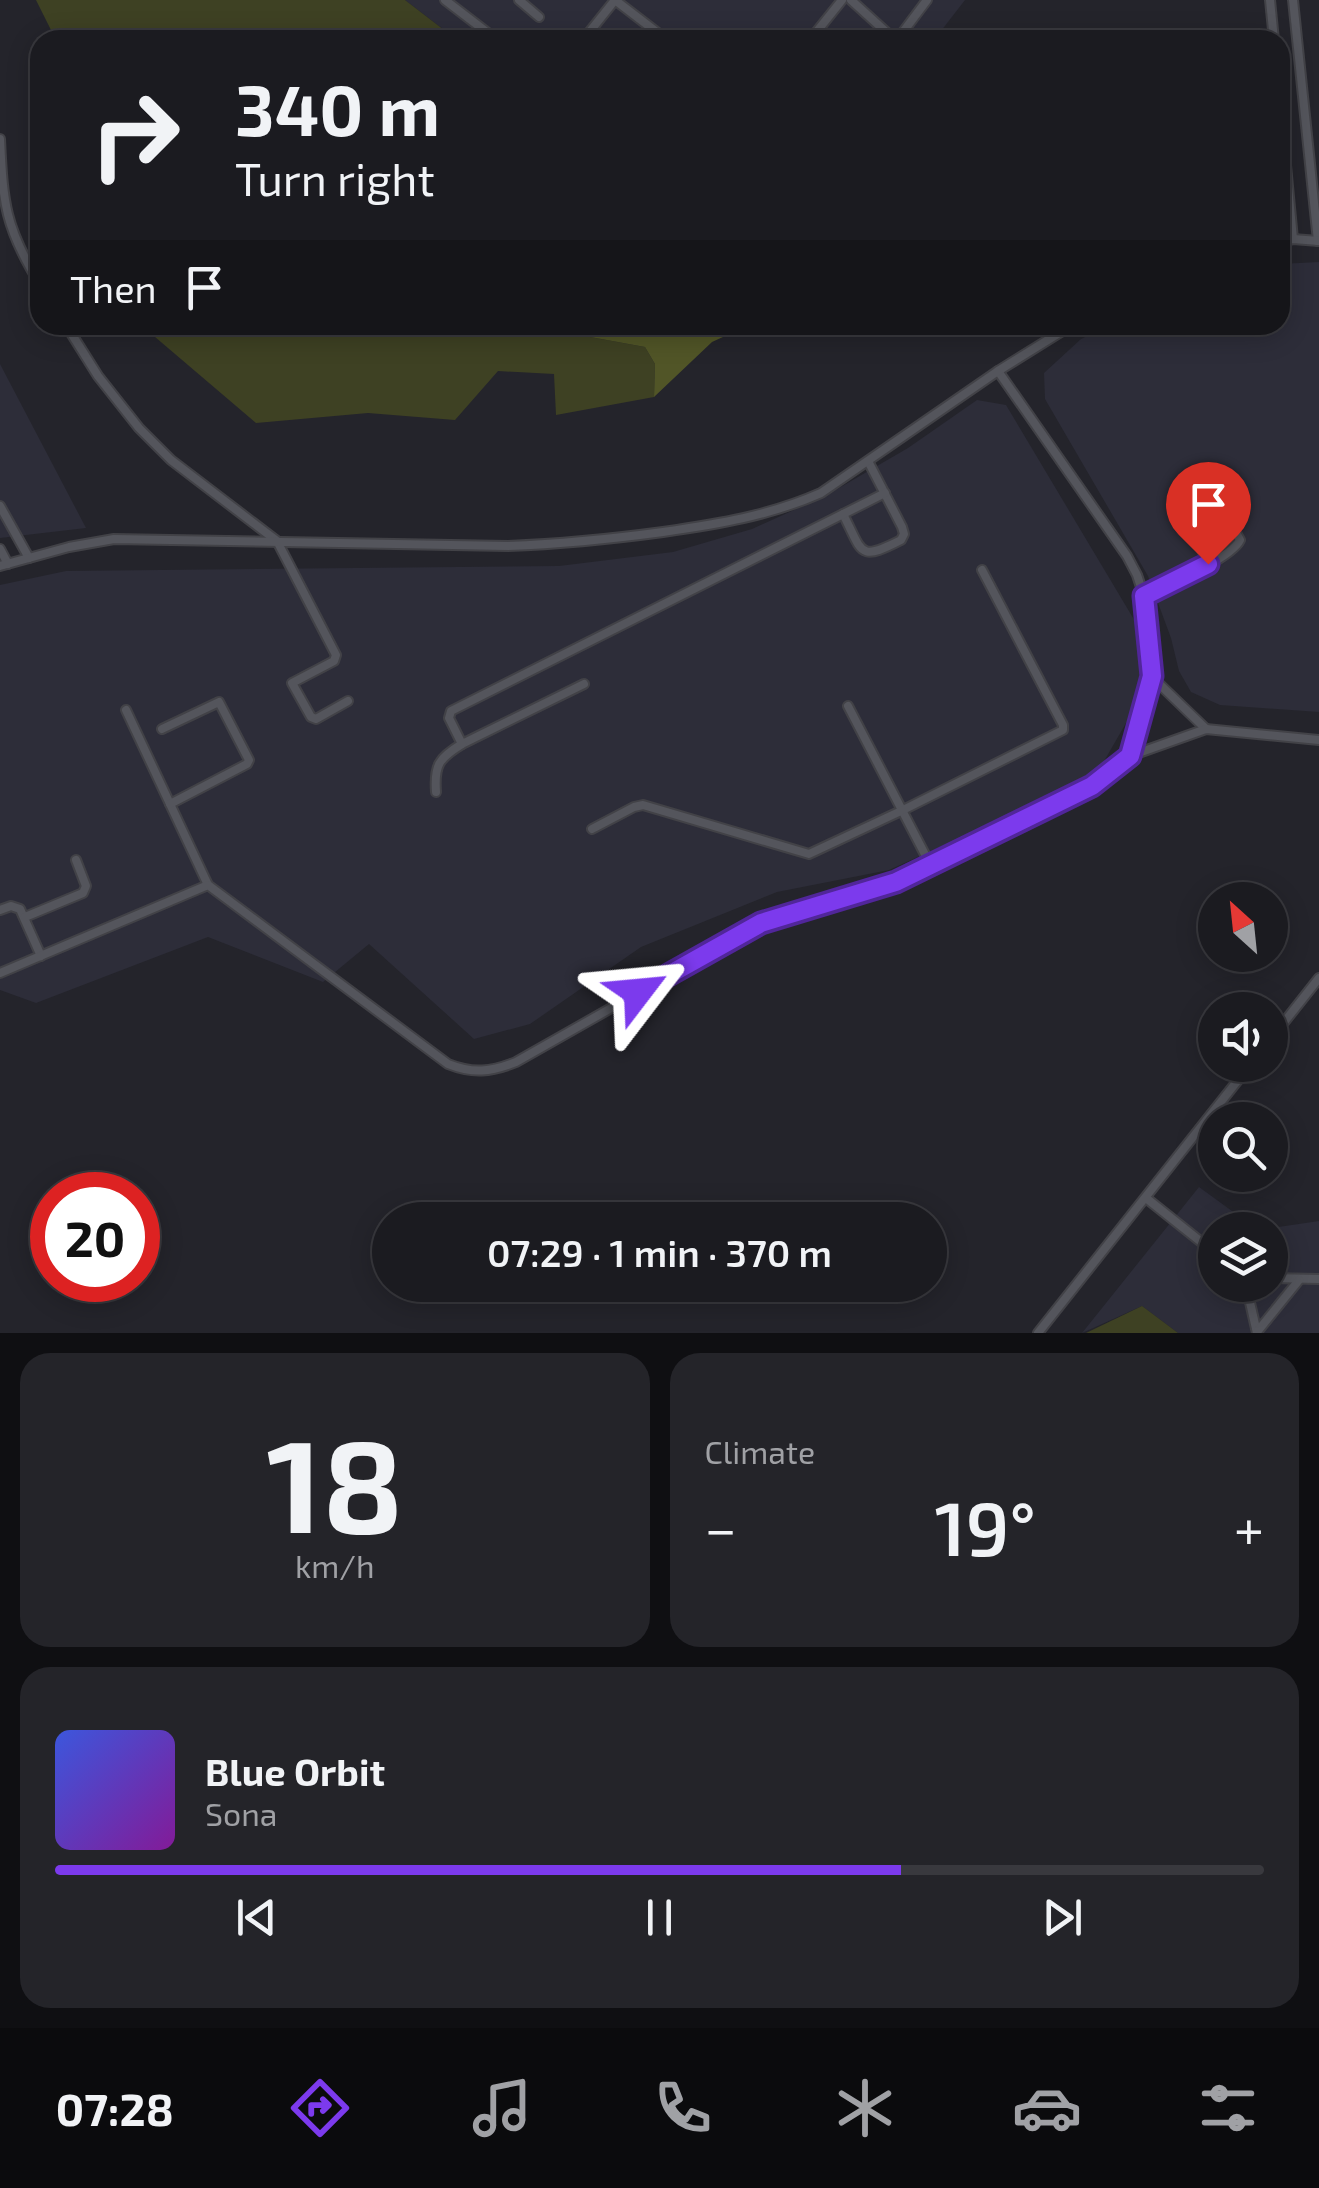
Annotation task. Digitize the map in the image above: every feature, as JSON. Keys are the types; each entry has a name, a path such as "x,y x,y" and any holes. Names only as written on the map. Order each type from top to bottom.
{"lane":[{"path":"446,0 484,30"},
{"path":"519,0 539,17"},
{"path":"592,30 616,0 654,30"},
{"path":"818,30 842,0"},
{"path":"851,0 885,30"},
{"path":"904,30 927,0"},
{"path":"1270,0 1273,30"},
{"path":"1290,241 1319,241 1293,0"},
{"path":"0,138 6,213 30,268"},
{"path":"1290,201 1294,240"},
{"path":"72,335 139,428 172,460 277,541 336,656 296,679 293,687 313,720 348,701"},
{"path":"0,549 4,565 114,539 524,546 736,522 795,505 841,481 1056,335"},
{"path":"998,372 1127,556 1144,596 1152,676 1130,756"},
{"path":"842,514 866,553 875,554 902,540 904,534 868,461"},
{"path":"1144,596 1208,564 1236,548 1240,540 1205,480 1176,494 1208,564"},
{"path":"462,744 449,718 451,711 885,493"},
{"path":"0,506 29,558"},
{"path":"592,828 643,805 809,854 1062,730 1064,725 982,570"},
{"path":"1152,676 1206,729"},
{"path":"436,792 437,765 462,744 584,684"},
{"path":"162,729 218,702 250,760 170,804"},
{"path":"848,706 931,866"},
{"path":"126,710 208,885 448,1064 481,1072 516,1062 761,923 879,887 931,866 1082,792 1130,756 1206,729 1319,740"},
{"path":"25,917 82,893 86,886 76,860"},
{"path":"0,973 208,885"},
{"path":"0,910 20,908 41,956"},
{"path":"1288,1017 1319,978"},
{"path":"1038,1333 1237,1082"},
{"path":"1146,1198 1198,1239"},
{"path":"1288,1279 1319,1279"},
{"path":"1257,1332 1299,1280"},
{"path":"1250,1302 1257,1332"}],"shaded area":[{"path":"405,0 965,0 942,30 444,30"},
{"path":"1319,262 1319,712 1220,705 1191,692 1179,671 1148,576 1045,399 1044,373 1090,335 1290,335 1290,263"},
{"path":"0,364 86,528 0,538"},
{"path":"977,400 1006,405 1148,643 1149,683 1103,763 1082,783 889,870 777,892 641,947 530,1024 474,1039 369,944 323,982 208,937 36,1003 0,990 0,585 66,571 559,566 673,552 752,529 827,495 908,448"},
{"path":"1198,1188 1198,1192 1206,1192 1233,1212 1198,1212 1198,1302 1288,1302 1288,1226 1319,1221 1319,1333 1178,1333 1142,1306 1082,1333"}],"green space":[{"path":"36,0 405,0 444,30 51,30"},
{"path":"153,335 579,335 645,347 655,364 654,397 556,415 554,374 498,371 455,420 368,413 256,423"},
{"path":"579,335 727,335 712,342 654,397 655,364 645,347"},
{"path":"1142,1306 1178,1333 1086,1333"}],"route":[{"path":"638,992 761,923 896,882 1092,786 1130,756 1152,676 1144,596 1208,564"}]}
